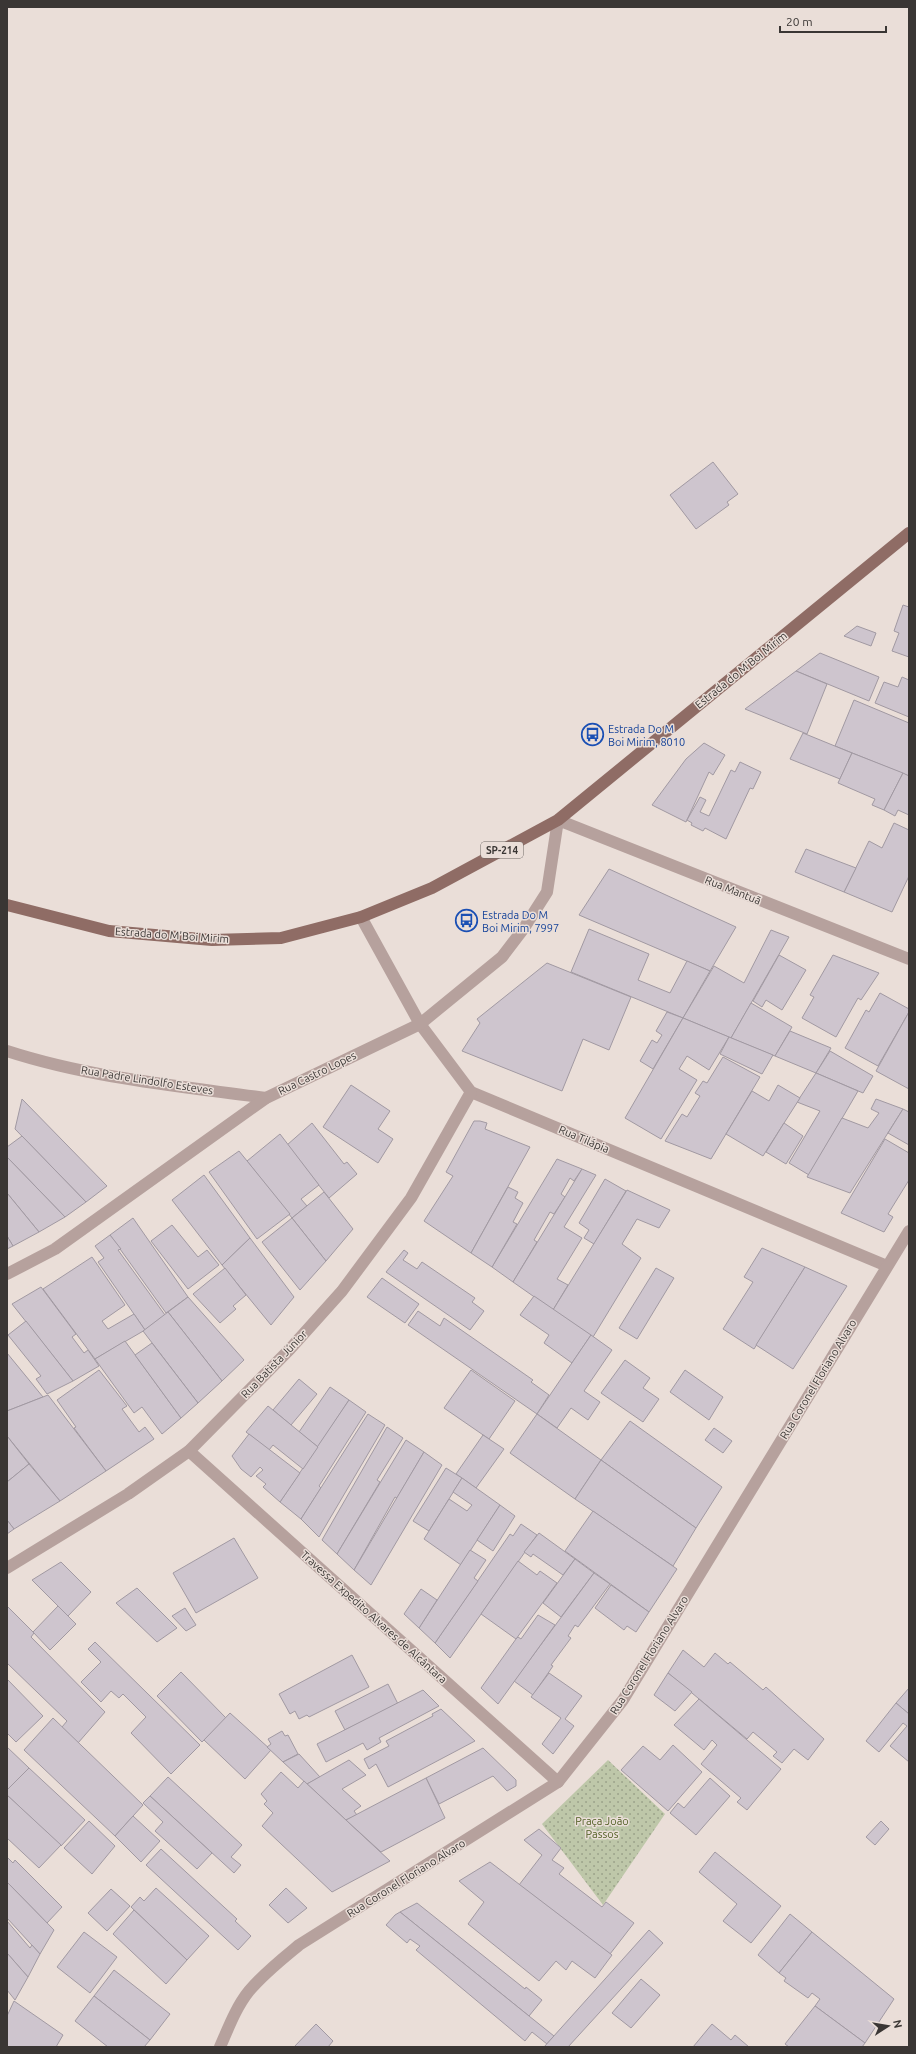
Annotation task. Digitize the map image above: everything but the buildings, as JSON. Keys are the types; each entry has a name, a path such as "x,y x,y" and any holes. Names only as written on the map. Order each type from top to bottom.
{"main road":[{"name":"Estrada do M'Boi Mirim","path":"7,905 109,931 212,940 281,938 361,917 432,888 558,820 909,533"}],"street":[{"name":"Rua Mantuã","path":"558,820 909,959"},
{"name":"Rua Castro Lopes","path":"7,1274 55,1249 266,1098 420,1024 502,957 524,928 546,892 558,820"},
{"path":"361,917 420,1024 471,1092"},
{"name":"Rua Padre Lindolfo Esteves","path":"7,1052 112,1076 266,1098"},
{"name":"Rua Tilápia","path":"471,1092 887,1266"},
{"name":"Rua Batista Júnior","path":"7,1568 128,1494 189,1451 290,1349 342,1291 411,1198 471,1092"},
{"name":"Rua Coronel Floriano Alvaro","path":"220,2047 230,2024 248,1992 274,1966 299,1945 558,1782 623,1700 909,1230"},
{"name":"Travessa Expedito Alvares de Alcântara","path":"189,1451 558,1782"}],"green space":[{"name":"Praça João Passos","path":"608,1760 665,1814 603,1905 542,1824"}],"place":[{"name":"Estrada Do M Boi Mirim, 8010","path":"593,735"},
{"name":"Estrada Do M Boi Mirim, 7997","path":"467,921"}]}
